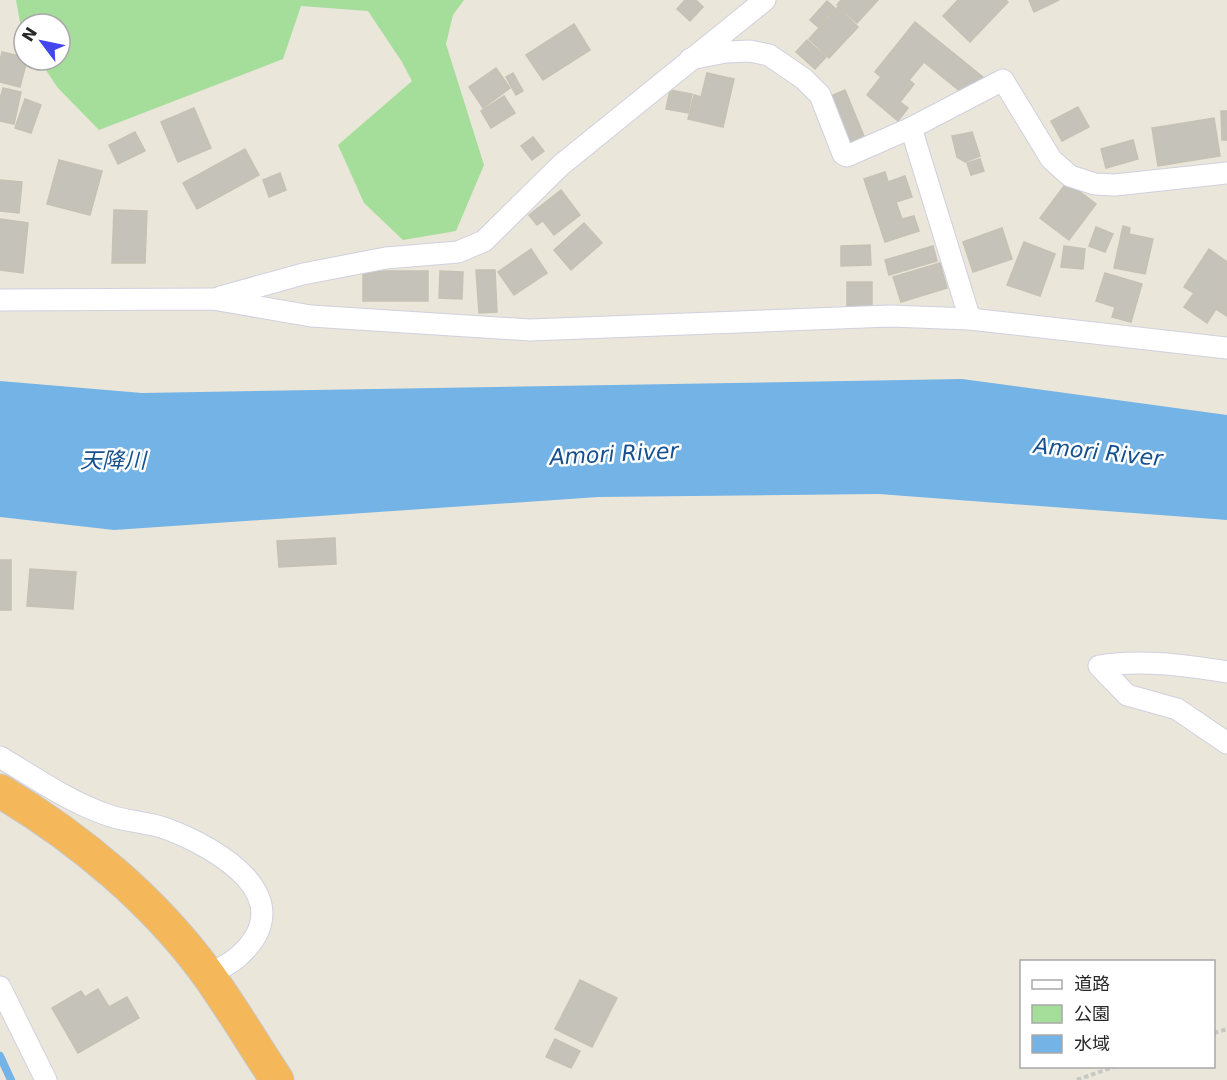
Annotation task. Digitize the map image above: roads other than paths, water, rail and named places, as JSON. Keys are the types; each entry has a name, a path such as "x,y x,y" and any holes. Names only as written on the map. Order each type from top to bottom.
{"highway":[{"path":"0,791 90,853 138,896 208,975 277,1080"}],"street":[{"path":"213,299 303,274 386,258 458,252 484,241 561,165 765,0"},
{"path":"690,59 726,52 750,51 769,55 804,79 820,95 837,142 843,154 848,156 911,128 1003,80 1051,159 1070,176 1095,184 1115,185 1227,173"},
{"path":"911,128 970,319"},
{"path":"0,300 213,299 311,316 530,330 890,316 970,319 1227,348"},
{"path":"1227,672 1140,662 1099,666 1127,695 1177,709 1227,743"},
{"path":"0,757 82,805 107,816 164,828 189,838 236,868 250,880 259,894 263,914 256,935 239,957 208,975"},
{"path":"0,987 46,1080"}],"water":[{"name":"天降川","path":"962,379 1227,415 1227,520 879,494 598,497 114,530 0,517 0,381 142,393"}],"waterway":[{"path":"0,1056 11,1080"}],"water label":[{"name":"Amori River","path":"1098,452"},
{"name":"Amori River","path":"614,454"}]}
